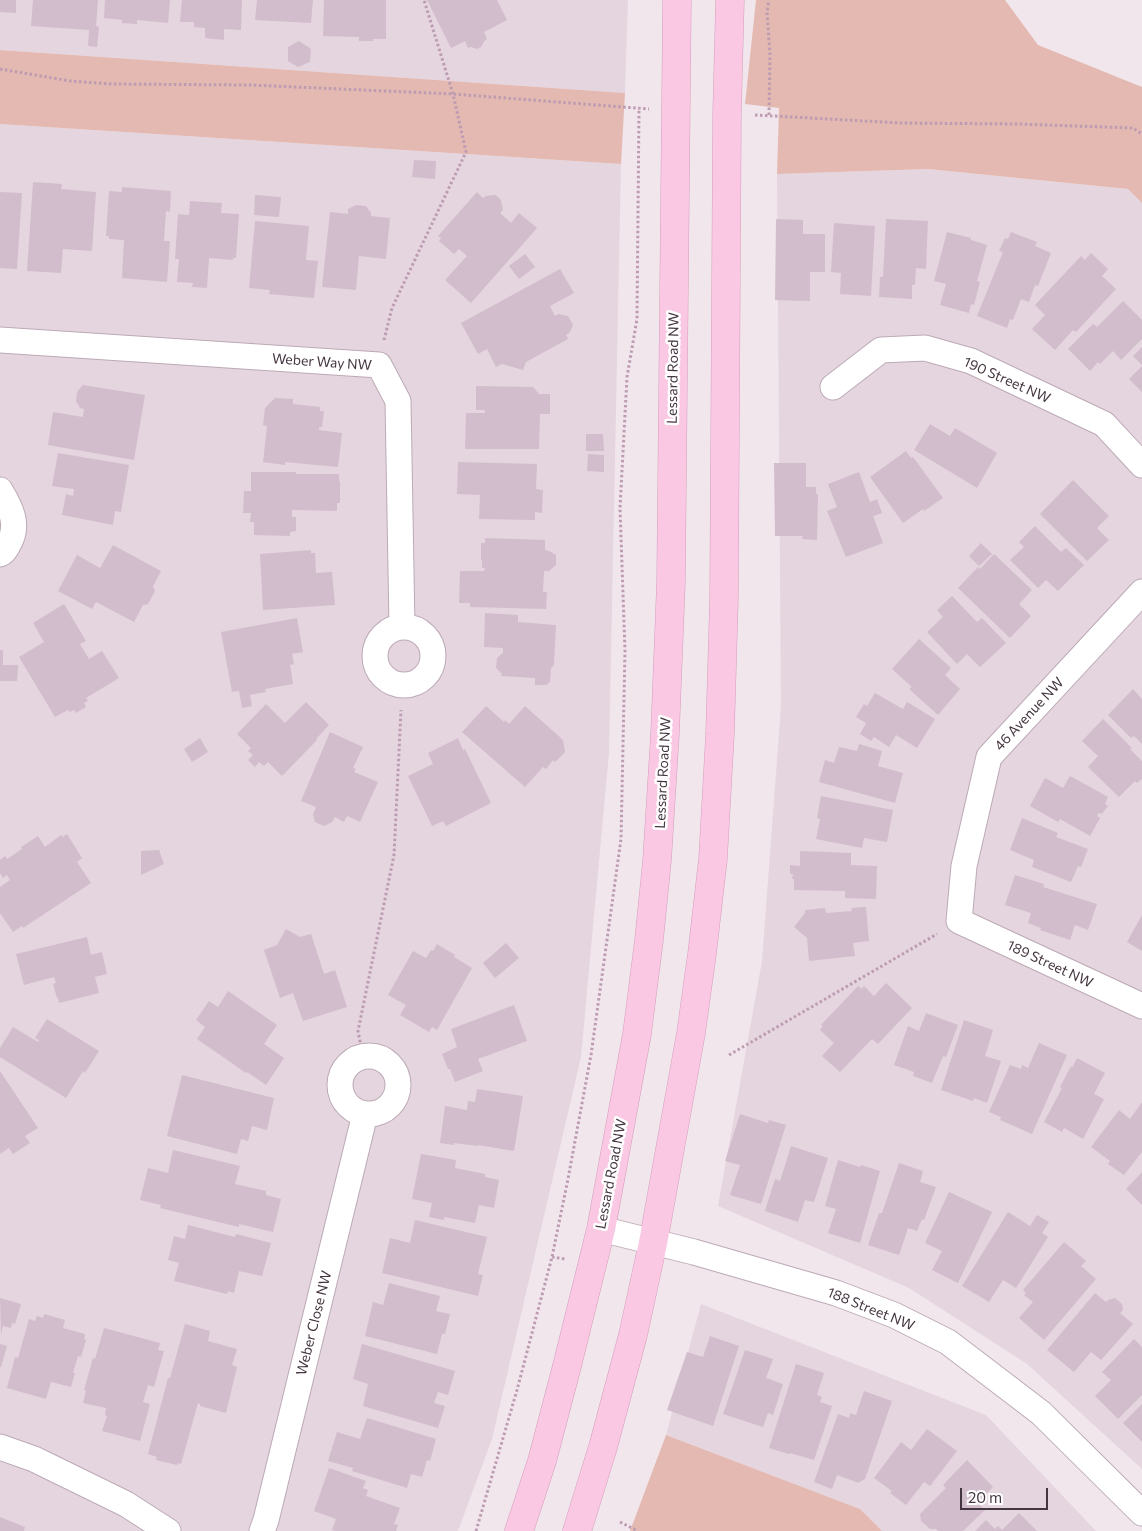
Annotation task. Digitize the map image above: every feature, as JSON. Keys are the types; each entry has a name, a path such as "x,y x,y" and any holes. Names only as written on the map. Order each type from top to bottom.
{"main road":[{"name":"Lessard Road NW","path":"519,1531 542,1461 568,1366 600,1229 637,1034 650,940 665,734 671,582 677,0"},
{"path":"577,1531 603,1448 633,1335 653,1242 691,1033 713,860 720,734 724,599 727,114 730,0"}],"street":[{"name":"Weber Way NW","path":"0,340 378,365 398,401 402,627"},
{"name":"190 Street NW","path":"833,387 881,350 925,348 971,362 1104,424 1142,465"},
{"path":"0,490 10,505 15,521 13,538 4,552 0,554"},
{"name":"46 Avenue NW","path":"959,921 964,866 989,757 1142,592"},
{"name":"189 Street NW","path":"959,921 1142,1006"},
{"path":"363,1057 381,1058 395,1071 398,1079 399,1089 391,1106 375,1114 356,1112 349,1107 340,1091 342,1073 354,1060 363,1057"},
{"name":"Weber Close NW","path":"262,1531 365,1114"},
{"name":"188 Street NW","path":"600,1229 694,1252 836,1293 894,1314 948,1342 1041,1413 1142,1513"},
{"path":"0,1446 34,1459 126,1504 168,1531"}],"path":[{"path":"378,365 392,308 466,152 453,94 424,0"},
{"path":"769,0 767,12 770,54 769,115 901,123 1133,128 1142,134"},
{"path":"0,69 70,80 111,84 250,85 453,94 639,108 637,319 627,377 620,508 625,651 621,839 591,1055 552,1257 517,1390 476,1531"},
{"path":"363,1057 358,1031 394,855 401,710"},
{"path":"729,1055 959,921"},
{"path":"620,1522 638,1531"}],"shaded area":[{"path":"0,0 628,0 625,93 0,50"},
{"path":"756,0 1005,0 1038,45 1142,87 1142,203 1128,189 928,169 777,174 779,108 745,104"},
{"path":"0,50 625,93 621,164 0,124"},
{"path":"0,124 621,164 609,753 581,1057 492,1439 458,1531 0,1531"},
{"path":"928,169 1128,189 1142,203 1142,1469 1027,1364 909,1288 718,1206 762,961 781,706 777,174"},
{"path":"701,1304 986,1415 1096,1531 882,1531 860,1509 666,1435"},
{"path":"666,1435 860,1509 882,1531 630,1531"}],"building":[{"path":"0,0 16,0 16,13 0,12"},
{"path":"33,0 98,0 96,26 99,27 97,47 88,46 89,30 31,26"},
{"path":"105,0 170,0 168,23 137,20 137,24 122,23 122,20 104,18"},
{"path":"182,0 242,0 241,30 224,29 224,40 205,38 205,28 194,27 194,22 180,22"},
{"path":"257,0 313,0 311,23 255,20"},
{"path":"324,0 386,0 386,39 359,41 359,37 323,36"},
{"path":"427,0 497,0 507,20 484,32 487,39 477,49 468,48 465,41 451,48"},
{"path":"299,41 311,49 310,62 298,67 288,61 288,47"},
{"path":"414,160 436,161 435,179 412,177"},
{"path":"33,182 62,184 61,189 96,192 92,251 63,249 61,273 27,271"},
{"path":"122,187 171,191 170,212 166,211 164,241 170,241 167,282 122,278 124,240 109,239 109,236 106,236 109,191 122,192"},
{"path":"0,192 22,193 17,269 0,268"},
{"path":"477,192 483,198 496,195 501,200 503,210 500,213 511,223 519,213 537,228 471,303 445,280 467,256 459,249 454,254 439,241 441,238 438,236"},
{"path":"255,195 281,197 279,217 254,215"},
{"path":"190,201 222,203 221,213 239,214 236,258 233,258 233,260 209,258 207,288 192,287 193,283 177,282 179,259 175,259 178,214 189,215"},
{"path":"356,205 366,206 371,216 390,218 386,259 359,256 356,290 322,287 330,212 348,214 348,209"},
{"path":"776,219 803,220 803,234 825,234 825,272 810,272 810,301 775,300"},
{"path":"886,219 928,221 926,269 916,268 915,285 912,285 912,299 879,297 880,277 883,277"},
{"path":"255,221 309,226 306,260 318,261 314,298 269,294 270,290 249,288"},
{"path":"834,223 875,226 871,296 840,294 841,273 831,272"},
{"path":"947,232 971,238 971,240 987,245 977,281 980,282 974,305 971,304 969,313 940,305 946,284 934,281"},
{"path":"1011,232 1037,242 1035,246 1051,253 1038,286 1035,285 1029,302 1021,299 1013,320 1010,319 1007,328 977,316 1003,252 999,251 1005,238 1008,239"},
{"path":"1091,253 1108,269 1102,276 1116,289 1076,332 1073,330 1055,350 1032,329 1045,315 1035,305 1081,256 1085,260"},
{"path":"525,254 535,267 519,279 509,266"},
{"path":"560,269 574,293 550,306 555,316 558,314 568,316 573,325 570,332 566,335 568,339 526,362 523,370 502,364 496,367 487,349 478,354 461,323"},
{"path":"1123,301 1142,320 1142,339 1121,360 1113,351 1100,364 1098,362 1090,371 1068,349 1093,324 1097,327"},
{"path":"1142,347 1142,365 1133,356"},
{"path":"1142,366 1142,392 1129,379"},
{"path":"83,385 145,395 134,460 48,445 53,412 83,417 84,409 80,408 76,401 77,392"},
{"path":"476,386 533,387 539,394 550,394 550,414 540,414 539,449 465,449 466,413 485,413 485,410 476,410"},
{"path":"275,398 293,399 293,404 320,407 320,411 324,411 322,427 319,427 319,430 342,433 338,467 285,462 285,465 263,462 267,426 263,425 265,408"},
{"path":"930,424 950,436 955,428 997,453 977,488 914,450"},
{"path":"586,434 603,434 604,451 586,451"},
{"path":"906,451 911,458 913,457 943,498 903,523 870,477"},
{"path":"58,453 129,465 121,512 115,511 113,525 62,515 66,494 73,496 74,489 52,486"},
{"path":"588,454 604,455 604,472 587,471"},
{"path":"458,462 537,464 536,489 543,490 542,513 535,512 535,520 479,519 480,495 457,494"},
{"path":"774,463 806,463 806,487 816,487 816,494 818,494 817,540 802,539 803,536 775,536"},
{"path":"251,472 339,474 340,503 337,503 337,511 292,510 292,517 296,517 296,531 290,532 290,536 254,535 254,522 250,522 251,513 243,513 244,491 251,491"},
{"path":"859,472 870,502 877,499 882,513 873,516 883,543 846,557 827,511 837,507 828,484"},
{"path":"1073,480 1109,516 1097,528 1109,540 1087,561 1040,514"},
{"path":"1035,526 1061,552 1066,548 1084,565 1058,591 1046,580 1038,588 1010,560 1024,547 1019,542"},
{"path":"485,538 545,540 545,550 556,555 556,565 549,571 544,571 543,592 547,592 546,609 470,607 470,603 459,603 460,571 484,571 485,568 482,568 481,560 481,543 485,543"},
{"path":"981,543 992,554 979,566 969,556"},
{"path":"113,545 161,571 153,586 155,591 148,604 143,605 134,622 96,602 92,609 58,591 77,555 100,568"},
{"path":"311,550 311,553 315,553 316,573 332,572 335,605 263,610 260,554"},
{"path":"994,554 1032,590 1019,604 1031,616 1010,638 958,588 978,567 980,569"},
{"path":"952,596 977,622 982,618 1006,643 980,667 967,654 957,664 927,632 943,617 937,610"},
{"path":"64,604 86,641 80,644 89,659 102,651 119,678 86,698 88,701 84,703 86,707 76,713 74,710 70,712 68,710 55,717 19,657 44,642 33,623"},
{"path":"485,613 518,615 518,622 556,625 554,665 551,668 550,682 546,685 535,685 535,678 501,676 502,674 496,668 497,658 503,653 503,648 484,647"},
{"path":"297,618 303,652 292,654 294,664 290,665 293,684 265,689 266,692 250,695 252,706 242,708 239,691 232,692 221,632"},
{"path":"919,639 951,668 945,675 960,689 938,715 909,689 912,687 892,669"},
{"path":"0,650 3,650 3,665 18,665 17,681 0,681"},
{"path":"1133,689 1142,699 1142,744 1134,736 1131,738 1108,715"},
{"path":"875,693 903,709 907,702 935,719 917,748 896,735 889,747 874,737 871,741 860,734 866,723 856,717 864,704 867,706"},
{"path":"306,702 329,725 282,776 268,762 264,766 259,762 255,767 248,760 253,755 248,751 251,748 237,734 266,704 285,723"},
{"path":"486,706 504,722 505,720 509,724 525,706 563,740 565,752 555,762 553,760 546,769 543,767 525,787 462,732"},
{"path":"1103,719 1132,748 1130,749 1142,761 1142,779 1137,783 1135,781 1119,797 1088,767 1098,756 1082,741"},
{"path":"330,732 363,747 353,768 356,769 354,772 378,782 360,822 347,816 344,822 335,817 332,822 324,826 315,822 313,814 316,807 301,801"},
{"path":"200,738 208,752 192,762 184,749"},
{"path":"458,738 491,803 446,826 443,821 432,826 408,776 433,764 428,753"},
{"path":"859,744 882,751 878,766 903,773 895,803 819,782 825,760 834,763 839,747 857,751"},
{"path":"1070,776 1108,797 1105,804 1108,806 1102,814 1099,813 1097,816 1100,818 1090,836 1060,819 1058,822 1030,806 1045,778 1063,788"},
{"path":"821,796 893,810 887,842 864,838 862,848 816,839 820,819 817,818"},
{"path":"1022,818 1058,833 1056,837 1088,849 1081,867 1078,866 1071,882 1032,867 1034,860 1010,850"},
{"path":"67,834 82,858 77,862 91,883 23,928 22,926 13,932 0,913 0,887 10,880 7,875 3,878 0,873 0,860 5,856 7,859 38,836 45,847 61,835 63,837"},
{"path":"159,850 164,864 141,875 141,851"},
{"path":"800,851 851,853 851,865 877,866 876,899 845,898 845,891 794,890 794,879 792,879 793,874 790,874 790,865 800,866"},
{"path":"1015,875 1044,884 1043,887 1097,904 1088,930 1075,925 1070,940 1040,930 1041,928 1028,923 1031,913 1005,905"},
{"path":"866,907 869,941 853,943 855,956 809,961 807,938 794,927 805,913 805,910 825,908 826,913 852,911 851,908"},
{"path":"1142,915 1142,951 1127,942"},
{"path":"286,929 300,937 311,934 324,974 335,970 347,1007 303,1021 293,993 280,998 264,950 277,945"},
{"path":"87,937 91,955 102,952 107,974 95,977 99,993 59,1003 53,984 56,983 54,977 24,985 16,954"},
{"path":"506,943 519,958 495,978 483,963"},
{"path":"437,944 472,968 437,1030 432,1027 429,1032 400,1015 406,1005 388,995 413,951 426,958"},
{"path":"886,983 912,1008 878,1044 872,1039 840,1072 822,1056 834,1043 820,1030 823,1026 821,1025 858,986 862,989 864,986 874,996"},
{"path":"228,991 277,1025 264,1044 284,1058 266,1085 197,1039 205,1027 196,1020 209,1001 218,1007"},
{"path":"514,1005 527,1041 478,1059 483,1071 455,1082 442,1054 457,1047 451,1029"},
{"path":"926,1013 958,1025 946,1057 943,1056 932,1083 913,1076 914,1072 894,1065 908,1026 919,1031"},
{"path":"47,1019 99,1051 85,1073 83,1071 66,1098 0,1057 0,1048 13,1027 38,1042 39,1040 35,1038"},
{"path":"964,1020 993,1030 985,1056 1001,1061 987,1103 974,1098 973,1101 941,1090"},
{"path":"1039,1043 1067,1055 1032,1134 1000,1120 1001,1117 989,1112 1010,1065 1021,1069 1022,1065 1028,1068"},
{"path":"1077,1058 1105,1073 1094,1094 1104,1099 1083,1139 1064,1128 1062,1132 1044,1122 1062,1088 1060,1087"},
{"path":"0,1071 38,1128 25,1136 30,1143 13,1154 9,1148 0,1154"},
{"path":"182,1075 274,1098 267,1130 252,1126 248,1141 241,1139 237,1154 167,1136"},
{"path":"477,1089 523,1096 514,1151 478,1145 440,1143 445,1106 467,1110 468,1101 475,1102"},
{"path":"1142,1102 1142,1152 1124,1175 1108,1164 1110,1161 1091,1147 1119,1110 1130,1119"},
{"path":"740,1114 768,1123 769,1120 786,1125 761,1204 730,1195 740,1165 725,1161"},
{"path":"791,1146 828,1158 814,1202 805,1200 798,1222 765,1211 775,1179 780,1181"},
{"path":"173,1150 240,1166 235,1184 266,1191 266,1195 281,1199 273,1232 239,1224 239,1227 160,1208 161,1205 140,1200 148,1168 168,1173"},
{"path":"421,1154 456,1160 455,1168 485,1174 485,1177 499,1180 494,1208 479,1205 475,1223 444,1217 444,1220 429,1217 432,1203 412,1199"},
{"path":"838,1160 880,1171 860,1243 828,1233 836,1209 825,1206"},
{"path":"899,1163 923,1171 920,1182 936,1187 924,1220 922,1219 917,1231 908,1228 899,1255 868,1245 879,1213 882,1213"},
{"path":"1142,1172 1142,1205 1126,1189"},
{"path":"949,1192 992,1212 958,1283 932,1270 942,1251 925,1243"},
{"path":"1008,1212 1030,1226 1037,1215 1049,1222 1042,1233 1048,1237 1016,1288 1003,1280 989,1302 962,1286"},
{"path":"415,1220 487,1237 478,1274 483,1275 478,1296 382,1273 390,1238 410,1243"},
{"path":"188,1225 235,1237 236,1234 271,1243 262,1276 239,1271 234,1293 228,1291 227,1294 174,1281 179,1263 168,1260 174,1236 185,1239"},
{"path":"1064,1242 1086,1261 1081,1266 1096,1279 1044,1340 1019,1318 1033,1302 1024,1295 1026,1293 1023,1290"},
{"path":"389,1283 440,1296 436,1311 450,1314 437,1354 365,1336 373,1302 383,1305"},
{"path":"1095,1293 1106,1302 1115,1298 1122,1304 1123,1310 1120,1313 1133,1324 1101,1360 1091,1352 1074,1372 1047,1350"},
{"path":"0,1298 21,1304 15,1324 12,1323 11,1328 3,1326 1,1335"},
{"path":"44,1314 65,1320 63,1328 85,1334 84,1339 86,1340 81,1357 78,1356 71,1387 51,1382 46,1399 7,1388 15,1357 18,1358 29,1319 35,1321 37,1316 43,1318"},
{"path":"185,1324 210,1331 208,1341 237,1349 232,1365 237,1367 226,1413 200,1406 198,1403 181,1464 178,1463 177,1465 156,1460 157,1457 148,1454 168,1378 170,1378"},
{"path":"104,1328 160,1343 158,1350 164,1351 154,1387 148,1385 143,1402 150,1404 140,1441 102,1431 107,1416 105,1415 106,1408 83,1403 86,1391 84,1390"},
{"path":"710,1336 739,1346 713,1426 667,1410 687,1352 703,1357"},
{"path":"1134,1339 1142,1347 1142,1395 1118,1419 1095,1396 1111,1380 1102,1372"},
{"path":"0,1344 7,1346 1,1367 0,1367"},
{"path":"362,1344 455,1371 448,1395 438,1392 434,1403 445,1406 438,1428 363,1406 368,1384 353,1379"},
{"path":"745,1350 773,1359 766,1378 783,1384 773,1415 768,1413 763,1427 723,1414"},
{"path":"796,1364 824,1373 817,1395 822,1397 820,1402 832,1406 814,1460 769,1448"},
{"path":"864,1391 892,1401 865,1479 859,1483 837,1475 832,1489 814,1482 838,1414 849,1418 850,1413 856,1415"},
{"path":"1142,1404 1142,1442 1123,1423"},
{"path":"367,1418 436,1439 430,1461 427,1460 422,1477 411,1474 407,1488 352,1471 353,1468 328,1461 337,1432 360,1439"},
{"path":"927,1429 957,1451 930,1486 924,1482 906,1505 890,1493 892,1491 874,1478 901,1442 911,1450"},
{"path":"967,1460 993,1487 977,1503 985,1510 963,1531 938,1531 930,1529 921,1521 920,1514 946,1488 943,1485"},
{"path":"329,1468 366,1481 363,1488 368,1490 366,1496 400,1508 394,1524 398,1525 396,1531 332,1530 336,1519 314,1511"},
{"path":"1019,1513 1037,1531 975,1531 986,1520 995,1529 998,1526 1002,1530"},
{"path":"0,1517 25,1527 24,1531 0,1531"}]}
